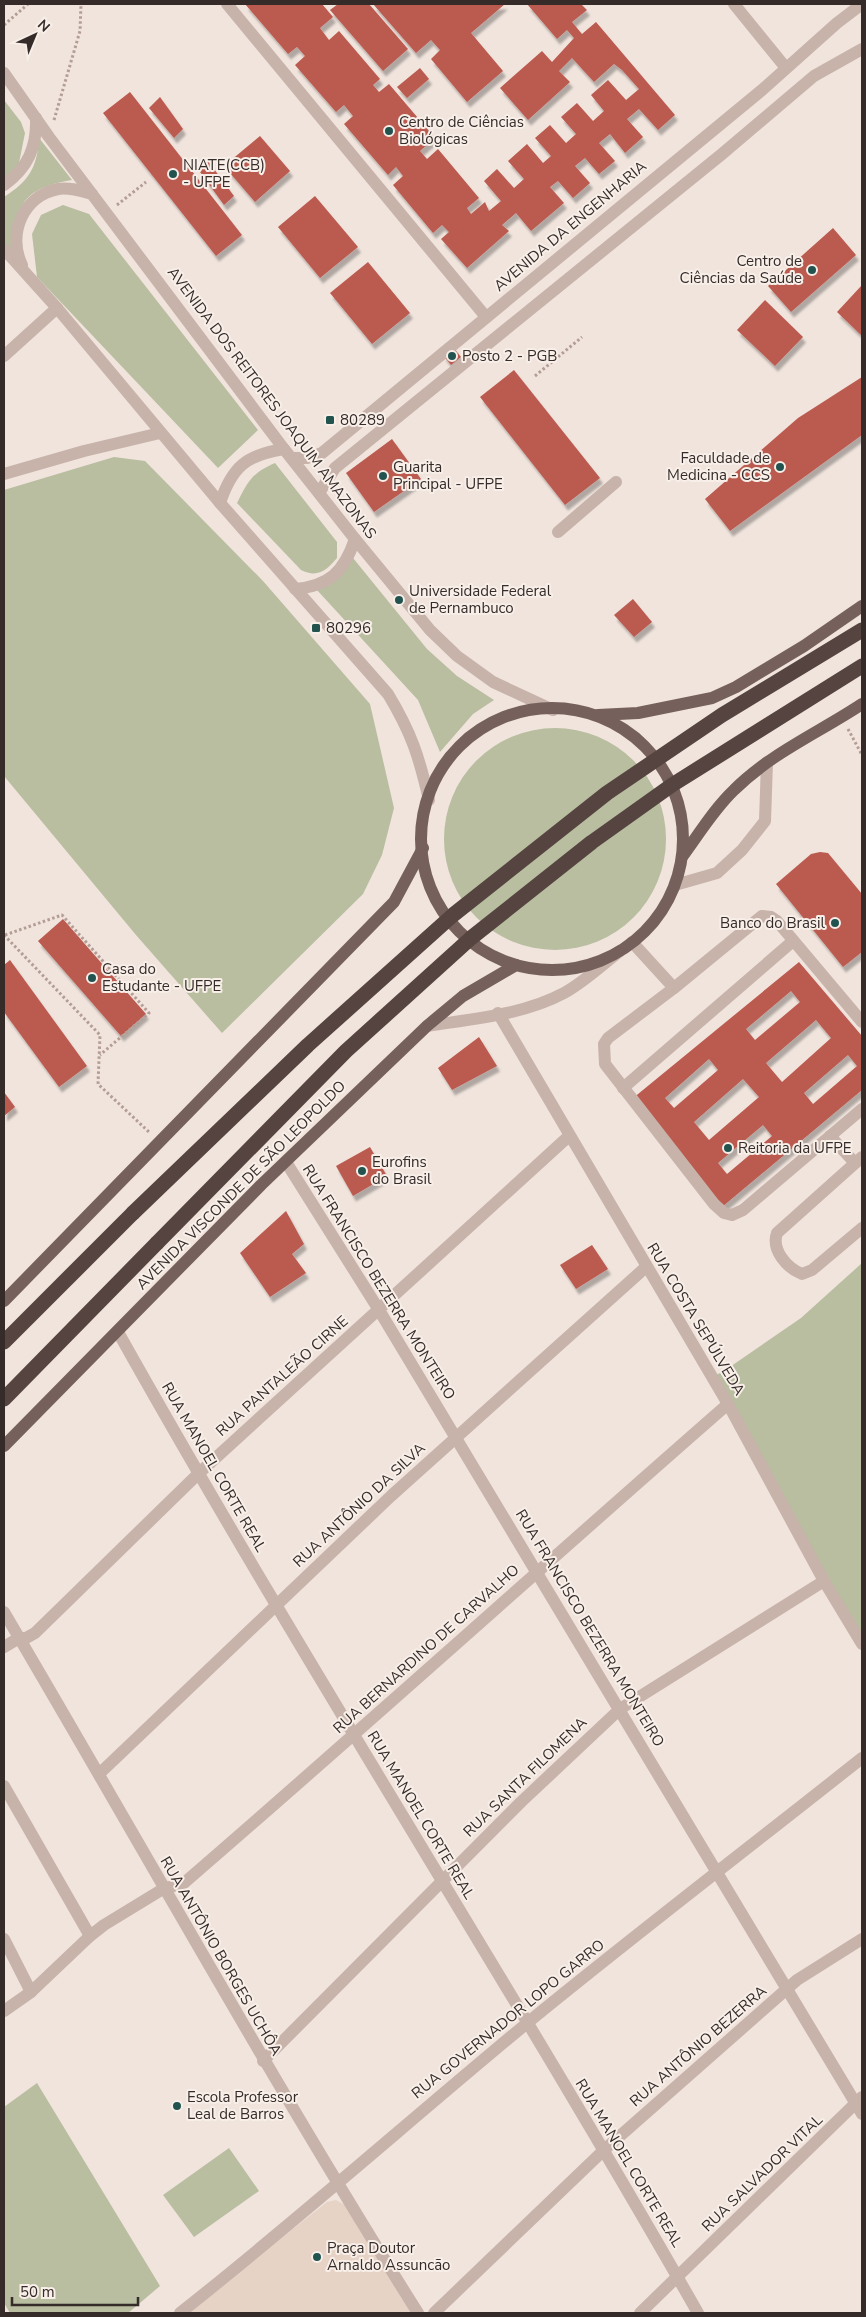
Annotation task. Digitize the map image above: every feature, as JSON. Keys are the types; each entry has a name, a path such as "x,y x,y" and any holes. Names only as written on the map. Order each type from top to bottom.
{"highway":[{"path":"4,1342 133,1212 308,1045 453,915 607,793 722,715 862,630"},
{"name":"AVENIDA VISCONDE DE SÃO LEOPOLDO","path":"4,1399 346,1050 471,938 592,842 672,785 862,666"}],"main road":[{"path":"593,715 614,724 633,736 663,770 674,790 683,834 682,857 675,885 662,911 643,934 620,951 584,966 545,969 516,965 487,954 469,942 453,928 440,910 430,891 424,870 423,848 428,800 438,774 453,750 474,732 498,718 516,713 553,710 593,715 638,713 712,698 736,688 862,606"},
{"path":"682,857 734,790 767,762 862,704"},
{"path":"4,1301 394,902 423,848"},
{"name":"AVENIDA VISCONDE DE SÃO LEOPOLDO","path":"4,1446 286,1162 427,1026 463,996 516,965"}],"street":[{"path":"227,4 486,317"},
{"path":"734,4 786,68"},
{"name":"AVENIDA DA ENGENHARIA","path":"220,503 227,482 241,464 261,452 288,454 307,458 322,453 862,4"},
{"path":"319,493 335,468 722,154 814,76 862,49"},
{"name":"AVENIDA DOS REITORES JOAQUIM AMAZONAS","path":"4,72 49,137 288,454 355,540 430,630 457,656 493,682 553,710"},
{"path":"4,185 25,165 33,150 36,118"},
{"path":"25,271 17,255 15,238 19,221 28,206 42,195 58,189 76,189 92,194"},
{"path":"4,249 25,271 220,503 388,694 407,726 420,762 428,800"},
{"path":"4,356 56,308"},
{"path":"4,474 160,433"},
{"path":"558,532 616,482"},
{"path":"295,589 312,588 333,576 349,556 355,540"},
{"path":"675,885 716,873 742,850 766,821 767,762"},
{"path":"862,1022 794,940 771,917 762,916 674,988 608,1038 604,1044 605,1064 714,1204 724,1213 732,1215 743,1210 862,1109"},
{"path":"623,1088 794,940"},
{"path":"632,942 674,988"},
{"path":"427,1026 498,1013 522,1011 566,992 620,951"},
{"name":"RUA COSTA SEPÚLVEDA","path":"498,1013 728,1404 824,1581 862,1644"},
{"name":"RUA PANTALEÃO CIRNE","path":"4,1647 19,1638 26,1638 35,1633 198,1474 569,1136"},
{"path":"830,1136 859,1160 777,1233 774,1242 777,1252 795,1271 802,1274 812,1270 862,1228"},
{"name":"RUA FRANCISCO BEZERRA MONTEIRO","path":"286,1162 379,1310 620,1709 716,1873 860,2105"},
{"name":"RUA ANTÔNIO DA SILVA","path":"99,1774 276,1604 456,1438 646,1267"},
{"name":"RUA MANOEL CORTE REAL","path":"118,1332 198,1474 604,2150 698,2313"},
{"name":"RUA BERNARDINO DE CARVALHO","path":"4,2011 31,1992 90,1936 163,1889 184,1883 355,1735 536,1571 728,1404"},
{"name":"RUA SANTA FILOMENA","path":"263,2062 521,1802 620,1709 824,1581"},
{"name":"RUA ANTÔNIO BORGES UCHÔA","path":"4,1612 99,1774 263,2062 336,2184 418,2313"},
{"name":"RUA GOVERNADOR LOPO GARRO","path":"180,2313 247,2261 527,2024 862,1758"},
{"path":"4,1786 90,1936"},
{"name":"RUA ANTÔNIO BEZERRA","path":"434,2313 604,2150 788,1989 808,1972 862,1939"},
{"path":"4,1940 31,1992"},
{"name":"RUA SALVADOR VITAL","path":"640,2313 860,2105"}],"path":[{"path":"4,25 28,4"},
{"path":"49,137 80,31 81,4"},
{"path":"107,213 146,182"},
{"path":"535,376 582,337"},
{"path":"841,718 862,755"},
{"path":"100,1056 149,1014 62,915 4,935 100,1035 98,1084 160,1142"}],"green space":[{"path":"4,100 21,122 25,133 19,163 4,181"},
{"path":"39,138 72,180 41,189 31,195 24,203 16,225 13,256 4,246 4,197 20,185 30,173 34,166"},
{"path":"63,205 89,214 258,430 218,468 37,277 32,234 41,215"},
{"path":"114,457 145,461 263,581 370,704 394,808 382,855 363,894 222,1033 136,935 4,776 4,490"},
{"path":"275,463 337,542 337,558 321,572 312,573 301,570 237,503 252,478 261,470"},
{"path":"353,558 427,649 457,676 494,700 473,714 440,752 418,700 317,590"},
{"path":"555,728 577,730 607,741 625,753 641,769 653,787 661,807 666,839 664,861 653,891 641,909 625,925 607,937 587,945 555,950 533,948 503,937 485,925 469,909 457,891 449,871 444,839 446,817 457,787 469,769 485,753 503,741 523,733"},
{"path":"862,1263 862,1644 712,1377 724,1371 801,1318"},
{"path":"37,2083 160,2286 128,2313 10,2313 4,2303 4,2107"},
{"path":"229,2148 259,2191 194,2237 163,2195"}],"shaded area":[{"name":"Praça Doutor Arnaldo Assuncão","path":"336,2200 347,2206 411,2313 186,2313 327,2202"}],"building":[{"path":"245,4 322,4 333,17 320,28 329,40 339,31 380,79 373,85 379,92 389,84 435,138 420,151 427,159 438,149 479,198 467,208 471,214 485,202 489,211 501,201 484,181 497,169 514,188 524,179 508,161 527,144 543,163 551,156 535,138 550,125 566,143 576,134 561,117 577,103 593,121 604,111 591,95 608,80 626,100 639,89 614,64 594,82 572,58 559,71 570,82 528,120 500,88 542,51 552,62 574,38 567,30 557,39 527,4 581,4 587,10 572,22 582,34 596,22 675,115 658,130 639,109 627,119 643,137 625,153 610,134 599,143 615,161 599,174 585,158 575,166 590,183 573,198 558,181 550,187 564,203 531,231 516,213 502,225 509,231 467,268 441,239 449,232 442,225 433,233 393,185 403,176 396,167 388,175 344,124 353,116 344,105 336,112 295,65 305,56 297,47 288,54"},
{"path":"338,4 369,4 408,49 383,71 330,10"},
{"name":"Centro de Ciências Biológicas","path":"373,4 505,4 471,33 503,71 467,102 431,59 440,50 431,40 416,53"},
{"name":"Centro de Ciências Biológicas","path":"420,68 429,79 407,98 397,87"},
{"name":"NIATE(CCB) - UFPE","path":"130,92 242,235 216,256 103,113"},
{"path":"160,97 183,129 174,138 149,108"},
{"path":"260,136 290,171 255,202 224,166"},
{"path":"208,161 234,196 224,205 200,172"},
{"path":"315,196 358,247 320,278 278,227"},
{"name":"Centro de Ciências da Saúde","path":"833,228 856,255 791,312 768,286"},
{"path":"368,262 410,313 372,344 330,293"},
{"path":"862,285 862,336 837,312"},
{"path":"765,300 803,337 775,366 737,330"},
{"name":"Posto 2 - PGB","path":"453,347 461,357 451,365 443,355"},
{"path":"514,370 600,478 565,505 480,397"},
{"name":"Faculdade de Medicina - CCS","path":"862,377 862,435 730,531 705,499 798,418"},
{"name":"Guarita Principal - UFPE","path":"392,439 421,479 374,512 346,473"},
{"path":"633,599 652,622 634,637 614,615"},
{"name":"Banco do Brasil","path":"828,853 862,894 862,952 843,967 776,884 811,854"},
{"name":"Casa do Estudante - UFPE","path":"63,919 146,1014 121,1036 38,941"},
{"path":"10,960 87,1066 59,1087 4,1012 4,965"},
{"path":"799,962 862,1036 862,1090 722,1207 632,1099","holes":["791,991 800,1002 755,1040 746,1029","816,1020 831,1038 782,1082 766,1063","848,1055 857,1066 813,1104 804,1093","709,1059 718,1070 674,1108 665,1098","743,1079 759,1097 709,1140 694,1122","763,1125 772,1136 727,1174 718,1163"]},
{"path":"479,1037 497,1066 452,1090 438,1068"},
{"path":"4,1092 15,1107 4,1116"},
{"name":"Eurofins do Brasil","path":"370,1147 387,1176 353,1196 336,1166"},
{"path":"286,1211 304,1244 292,1254 306,1273 270,1297 240,1253"},
{"path":"592,1245 608,1269 576,1289 560,1265"}],"place":[{"name":"Centro de Ciências Biológicas","path":"389,131"},
{"name":"NIATE(CCB) - UFPE","path":"173,174"},
{"name":"Centro de Ciências da Saúde","path":"812,270"},
{"name":"Posto 2 - PGB","path":"452,356"},
{"name":"80289","path":"330,420"},
{"name":"Faculdade de Medicina - CCS","path":"780,467"},
{"name":"Guarita Principal - UFPE","path":"383,476"},
{"name":"Universidade Federal de Pernambuco","path":"399,600"},
{"name":"80296","path":"316,628"},
{"name":"Banco do Brasil","path":"835,923"},
{"name":"Casa do Estudante - UFPE","path":"92,978"},
{"name":"Reitoria da UFPE","path":"728,1148"},
{"name":"Eurofins do Brasil","path":"362,1171"},
{"name":"Escola Professor Leal de Barros","path":"177,2106"},
{"name":"Praça Doutor Arnaldo Assuncão","path":"317,2257"}]}
